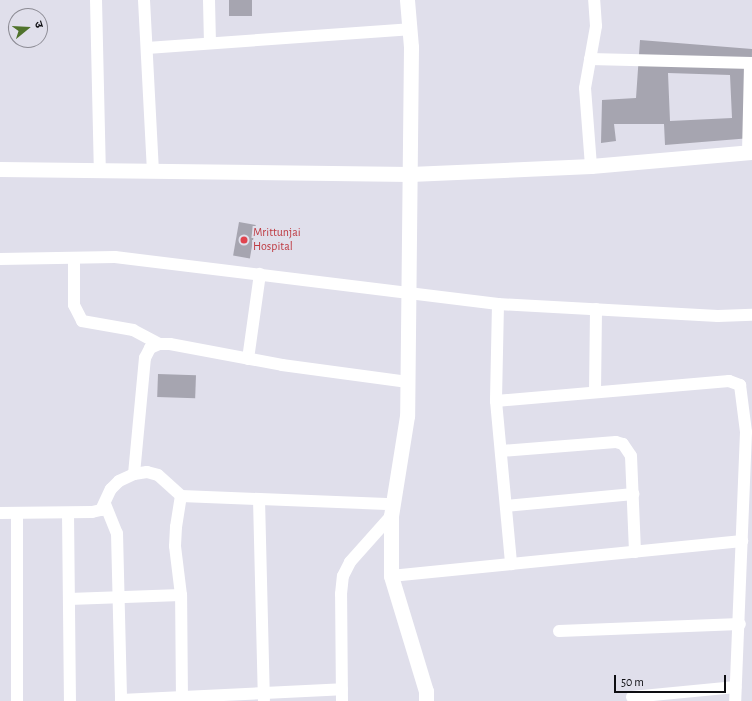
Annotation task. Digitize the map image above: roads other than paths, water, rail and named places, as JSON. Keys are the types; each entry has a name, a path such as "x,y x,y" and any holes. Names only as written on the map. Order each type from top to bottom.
{"street":[{"path":"96,0 100,170"},
{"path":"144,0 153,171"},
{"path":"208,0 210,43"},
{"path":"407,0 409,29 410,174 408,382 407,416 392,510 391,576 426,691 426,701"},
{"path":"591,166 585,88 596,26 594,0"},
{"path":"146,48 409,29"},
{"path":"0,169 410,174 591,166 750,152 751,63 590,58"},
{"path":"0,259 115,257 408,291 498,304 718,316 752,315"},
{"path":"74,258 74,305 82,321 132,330 159,344"},
{"path":"248,359 260,274"},
{"path":"498,304 496,401 511,564"},
{"path":"595,392 596,309"},
{"path":"134,474 145,358 150,348 159,344 170,344 248,359 408,382"},
{"path":"496,401 736,382 741,390 749,431 742,541 747,562 740,624 735,701"},
{"path":"501,451 616,442 623,444 631,456 635,552"},
{"path":"0,513 68,513 101,510 111,489 119,481 134,474 158,475 181,496 259,499 392,510"},
{"path":"506,506 633,494"},
{"path":"181,496 176,527 181,595 182,699"},
{"path":"259,499 264,697"},
{"path":"105,504 117,533 121,701 264,697 342,688"},
{"path":"342,701 341,594 343,576 350,562 392,510"},
{"path":"17,513 17,701"},
{"path":"68,513 70,701"},
{"path":"391,576 742,541"},
{"path":"69,599 181,595"},
{"path":"559,631 740,624"},
{"path":"632,697 736,687"}],"place":[{"name":"Mrittunjai Hospital","path":"244,240"}]}
